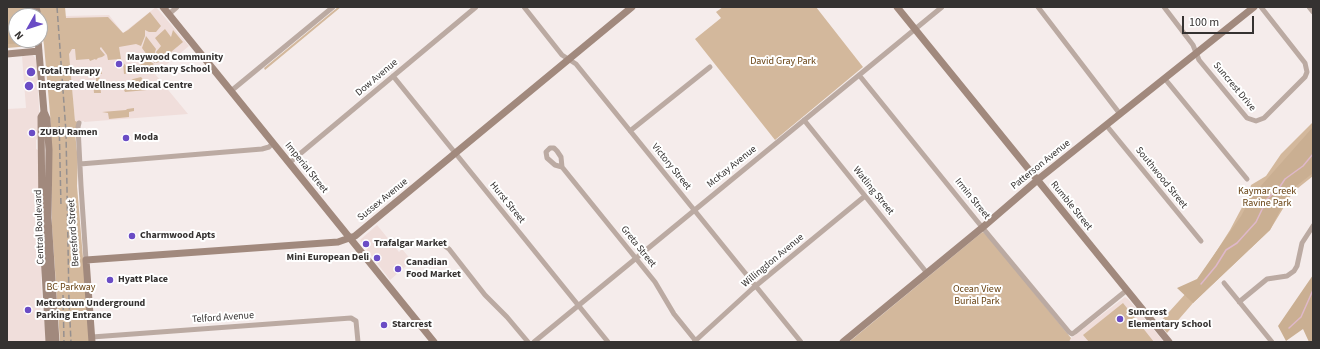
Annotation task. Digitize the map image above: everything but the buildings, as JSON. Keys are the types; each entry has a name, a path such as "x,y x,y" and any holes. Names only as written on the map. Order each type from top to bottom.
{"street":[{"name":"Imperial Street","path":"163,7 434,342"},
{"path":"169,14 178,7"},
{"path":"231,91 332,7"},
{"name":"Dow Avenue","path":"289,162 476,7"},
{"name":"Victory Street","path":"524,7 562,55 576,64 801,342"},
{"name":"Sussex Avenue","path":"86,260 338,242 357,235 632,7"},
{"name":"Rumble Street","path":"897,7 1169,342"},
{"name":"McKay Avenue","path":"534,342 942,7"},
{"path":"1038,7 1120,114"},
{"path":"1164,7 1193,45 1196,53"},
{"name":"Patterson Avenue","path":"843,342 983,227 1037,180 1254,7"},
{"name":"Suncrest Drive","path":"1196,53 1199,60 1247,118 1253,121 1261,120 1305,77 1308,70 1305,63 1261,7"},
{"path":"1309,7 1313,12"},
{"name":"Central Boulevard","path":"39,48 44,112 48,119 48,218 56,342"},
{"path":"7,54 39,51"},
{"path":"630,131 710,67"},
{"name":"Irmin Street","path":"859,74 1072,334 1127,290"},
{"name":"Hurst Street","path":"393,76 608,342"},
{"path":"1165,79 1248,179"},
{"name":"Central Boulevard","path":"44,112 41,117 42,218 49,342"},
{"name":"Watling Street","path":"804,120 927,273"},
{"name":"Beresford Street","path":"79,123 80,164 92,340"},
{"name":"Southwood Street","path":"1106,126 1201,241"},
{"path":"80,164 262,149 269,147 273,143"},
{"name":"Greta Street","path":"562,167 636,258 695,341"},
{"name":"Willingdon Avenue","path":"695,341 756,286 865,196"},
{"path":"1239,302 1266,280 1272,277 1287,276 1294,271 1297,266 1302,243 1313,226"},
{"path":"442,244 449,249 485,295 507,317 528,342"},
{"path":"1224,283 1272,342"},
{"name":"Telford Avenue","path":"92,340 351,318 355,319 358,342"}],"shaded area":[{"name":"Maywood Community Elementary School","path":"156,7 189,46 155,74 188,114 84,122 75,121 65,16 109,15 123,33"},
{"path":"33,55 36,59 39,107 39,136 36,140 36,149 38,150 39,210 35,215 36,225 39,231 42,269 42,299 40,304 41,315 44,317 47,342 7,342 7,109 26,108 22,56"},
{"path":"377,225 399,252 402,249 412,261 390,280 360,241"},
{"name":"Suncrest Elementary School","path":"1125,297 1164,342 1069,342 1071,338"}],"green space":[{"path":"7,7 27,7 8,8 7,48"},
{"name":"BC Parkway","path":"65,7 66,18 108,17 123,33 150,12 161,26 156,32 149,32 145,30 145,36 141,46 136,44 119,47 121,59 108,60 107,55 101,47 100,49 105,55 96,60 76,60 75,49 72,49 69,54 75,121 78,122 75,132 78,156 77,186 90,342 60,342 52,227 51,125 44,48 48,48 48,8 38,8"},
{"path":"338,7 341,7 265,70 264,68"},
{"name":"David Gray Park","path":"723,7 816,7 863,67 775,140 695,39 721,18 716,12"},
{"path":"7,23 8,23 7,44"},
{"path":"165,29 171,37 173,30 183,42 156,63 158,58 156,52 161,46 155,38"},
{"path":"146,36 156,49 155,52 157,58 155,63 142,48"},
{"path":"148,60 154,64 143,71 124,74 123,62 128,69 132,70"},
{"path":"101,70 102,74 99,74 101,93 94,93 93,82 96,81 96,75"},
{"path":"141,77 150,88 147,90 125,92 124,90 128,82"},
{"path":"134,108 134,111 129,112 129,117 109,119 108,113 102,112 126,110"},
{"name":"Kaymar Creek Ravine Park","path":"1313,122 1313,176 1293,192 1270,230 1193,303 1167,333 1159,323 1198,280 1230,230 1249,194 1251,185 1266,176 1281,154"},
{"name":"Kaymar Creek Ravine Park","path":"1313,127 1313,173 1290,191 1270,230 1193,303 1177,288 1197,279 1241,216 1252,196"},
{"name":"Ocean View Burial Park","path":"983,232 988,236 1071,338 1069,342 849,342 980,234"},
{"path":"1313,275 1313,342 1309,342 1303,329 1286,341 1278,326"},
{"name":"Suncrest Elementary School","path":"1123,303 1154,342 1089,342 1083,335"}],"waterway":[{"path":"1201,284 1216,266 1226,250 1237,243 1256,222 1267,199 1279,188 1285,179 1303,166 1313,154"},
{"path":"1289,328 1301,317 1313,290"}],"railway":[{"path":"57,7 66,132 71,342"},
{"path":"59,117 61,207"},
{"path":"63,295 64,342"}],"place":[{"name":"Maywood Community Elementary School","path":"119,64"},
{"name":"Total Therapy","path":"31,72"},
{"name":"Integrated Wellness Medical Centre","path":"29,86"},
{"name":"ZUBU Ramen","path":"32,133"},
{"name":"Moda","path":"126,138"},
{"name":"Charmwood Apts","path":"132,236"},
{"name":"Trafalgar Market","path":"366,244"},
{"name":"Mini European Deli","path":"377,258"},
{"name":"Canadian Food Market","path":"398,269"},
{"name":"Hyatt Place","path":"110,280"},
{"name":"Metrotown Underground Parking Entrance","path":"28,310"},
{"name":"Suncrest Elementary School","path":"1120,319"},
{"name":"Starcrest","path":"384,325"}]}
